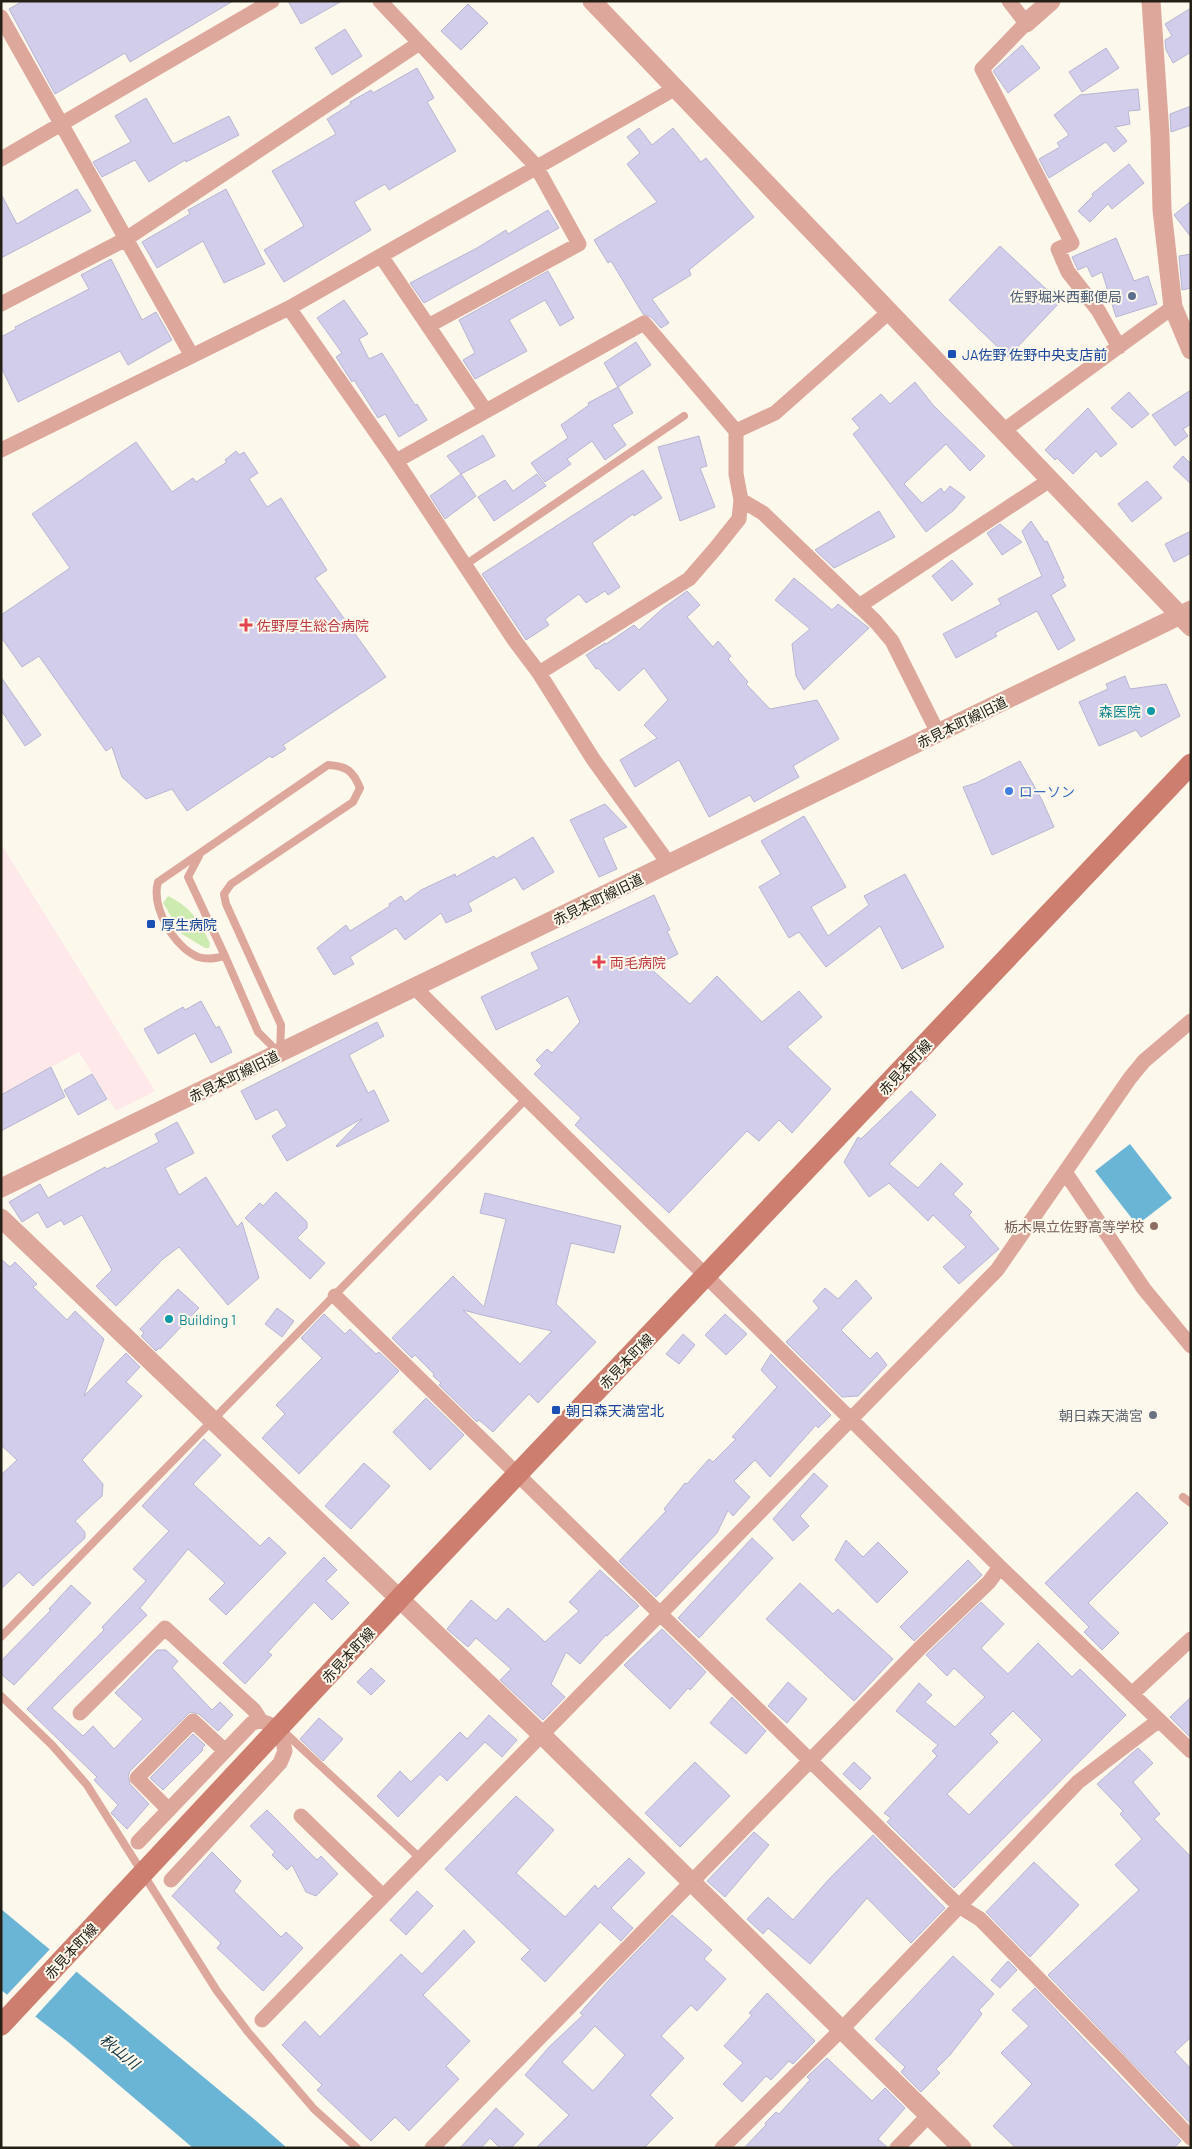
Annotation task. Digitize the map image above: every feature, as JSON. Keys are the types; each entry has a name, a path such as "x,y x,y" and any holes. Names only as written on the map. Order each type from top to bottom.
{"main road":[{"name":"赤見本町線","path":"1,2024 142,1876 270,1725 399,1600 1191,764"}],"street":[{"path":"1,159 272,1"},
{"path":"380,1 418,44 536,166 579,244 428,326"},
{"path":"592,1 1050,480 1187,618"},
{"path":"1009,1 1026,23"},
{"path":"1051,1 1026,23 982,69 1072,244 1058,249 1068,272 1098,310 1120,347"},
{"path":"1151,1 1160,135 1162,210 1173,308 1191,350"},
{"path":"1,17 192,356"},
{"path":"1,304 126,238 418,44"},
{"path":"1,450 289,308 676,88"},
{"path":"381,256 485,410"},
{"path":"289,308 396,461 594,759 669,864"},
{"path":"1003,431 1173,308"},
{"path":"736,431 775,413 889,312"},
{"path":"396,461 644,323 736,431 736,474 741,500 739,519 689,580 538,673"},
{"path":"859,606 1050,480"},
{"path":"741,500 763,513 859,606 892,641 938,733"},
{"name":"赤見本町線旧道","path":"1,1188 938,733 1187,618"},
{"path":"415,988 526,1100 707,1276 1000,1567 1191,1751"},
{"path":"262,2020 998,1270 1144,1061 1191,1020"},
{"path":"1065,1172 1144,1289 1191,1346"},
{"path":"1,1218 541,1734 690,1883 962,2148"},
{"path":"334,1296 960,1906 980,1919 1117,2058 1191,2138"},
{"path":"432,2148 920,1648 989,1582 1000,1567"},
{"path":"80,1713 165,1628 270,1725 285,1751 280,1763 171,1880"},
{"path":"1132,1694 1191,1639"},
{"path":"169,1810 137,1778 193,1721 224,1750"},
{"path":"722,2148 842,2029 1078,1782 1158,1721"},
{"path":"138,1842 224,1750 252,1723 270,1725"},
{"path":"301,1816 383,1896"},
{"path":"897,2148 929,2114"}],"lane":[{"path":"465,565 684,416"},
{"path":"225,956 210,959 197,957 177,940 159,912 156,901 158,882 328,764 343,766 354,773 360,788 353,802 231,884 224,894 226,904 281,1025 280,1054"},
{"path":"199,855 188,877 258,1032 280,1054"},
{"path":"1,1637 526,1100"},
{"path":"1183,1497 1191,1503"},
{"path":"1,1696 52,1745 87,1785 142,1876 217,1992 248,2032 314,2109 357,2148"},
{"path":"270,1725 420,1858"},
{"path":"248,2032 262,2020"}],"shaded area":[{"path":"1,844 155,1091 116,1111 79,1052 1,1094"}],"green space":[{"path":"168,896 183,905 194,915 210,943 209,948 205,948 182,934 163,903"}],"water":[{"path":"1130,1144 1172,1198 1137,1225 1095,1171"},
{"name":"秋山川","path":"1,1909 287,2148 193,2148 67,2041 1,1990"}],"pier":[{"path":"51,1948 78,1970 33,2019 5,1997"}],"building":[{"path":"23,1 233,1 130,62 125,53 55,94 9,9"},
{"path":"288,1 342,1 301,24"},
{"path":"468,4 488,23 461,50 441,31"},
{"path":"1191,8 1191,52 1173,63 1166,50 1165,40 1172,36 1165,24"},
{"path":"345,29 362,56 332,75 315,48"},
{"path":"1022,45 1040,68 1008,93 993,71"},
{"path":"1106,48 1119,68 1082,92 1069,72"},
{"path":"417,68 434,98 427,102 456,151 389,190 385,184 354,202 371,230 284,282 264,250 304,226 272,171 336,134 327,119 351,104 350,102 371,90 373,93"},
{"path":"1138,89 1140,110 1128,111 1130,124 1115,127 1127,141 1114,152 1106,142 1049,178 1039,159 1060,147 1057,143 1069,135 1054,115 1080,95"},
{"path":"146,98 173,144 229,116 239,135 186,162 185,160 149,182 135,160 102,177 93,162 131,142 115,116"},
{"path":"1191,106 1191,125 1171,132 1170,114"},
{"path":"639,128 652,145 673,128 701,162 706,158 754,217 689,270 691,275 652,299 669,323 661,328 651,317 643,314 611,261 608,263 594,240 657,202 627,164 640,153 627,137"},
{"path":"1129,164 1144,183 1112,209 1108,204 1090,222 1078,211 1093,196 1092,194"},
{"path":"77,189 91,211 1,258 1,194 17,224"},
{"path":"226,189 265,264 224,283 203,241 157,268 142,242 190,214 188,210"},
{"path":"1191,201 1191,237 1174,215"},
{"path":"548,210 559,228 424,303 410,283 477,248 506,230 508,234"},
{"path":"1116,238 1134,281 1148,276 1157,304 1116,317 1102,272 1092,277 1087,266 1078,270 1072,257"},
{"path":"1000,246 1060,302 1008,357 949,300"},
{"path":"1191,254 1191,288 1182,290 1179,256"},
{"path":"111,259 142,320 156,312 172,340 128,365 120,351 18,402 1,367 1,337 16,329 15,327 89,289 81,275"},
{"path":"548,271 574,318 560,326 545,300 509,320 527,351 475,379 463,360 475,353 459,320"},
{"path":"344,300 368,334 359,339 369,359 382,353 415,405 417,404 427,420 399,437 385,414 378,418 354,380 352,382 336,357 342,353 317,318"},
{"path":"636,342 651,365 618,387 604,363"},
{"path":"915,382 933,405 985,456 970,471 946,444 904,484 922,503 941,488 944,493 950,486 965,497 954,510 926,532 853,434 860,428 852,419 881,394 890,404"},
{"path":"618,387 633,413 612,425 626,445 605,460 592,441 567,459 571,464 545,482 531,463 568,438 561,425 589,405 588,403"},
{"path":"1191,390 1191,424 1183,429 1188,436 1175,446 1152,415"},
{"path":"1129,392 1149,414 1132,428 1111,408"},
{"path":"1088,408 1117,444 1101,457 1096,451 1073,474 1057,458 1055,460 1045,450"},
{"path":"483,435 495,456 461,474 447,456"},
{"path":"699,436 707,466 700,468 715,507 680,521 658,447"},
{"path":"136,442 172,492 193,478 196,482 227,462 225,460 236,451 239,455 244,452 258,473 249,479 267,507 281,498 327,570 315,578 386,677 283,745 286,749 272,758 270,756 187,811 172,789 146,799 122,777 112,747 106,751 39,656 22,667 1,637 1,615 70,568 32,514"},
{"path":"1183,456 1191,464 1191,484 1173,467"},
{"path":"643,470 662,498 634,516 633,514 592,543 620,587 608,595 605,591 586,603 579,594 545,619 549,625 526,640 482,574"},
{"path":"461,474 476,496 445,519 430,496"},
{"path":"537,474 546,486 494,521 478,497 505,480 513,491"},
{"path":"1147,481 1162,498 1132,522 1118,504"},
{"path":"879,511 895,537 834,568 815,550"},
{"path":"1031,521 1045,542 1047,541 1064,578 1062,579 1066,586 1051,595 1075,640 1058,650 1037,611 995,633 997,636 956,658 943,634 1001,604 998,599 1042,576 1022,531"},
{"path":"1000,524 1022,542 1002,555 987,533"},
{"path":"1191,531 1191,553 1174,562 1165,544"},
{"path":"952,560 973,584 952,601 932,576"},
{"path":"794,578 832,610 838,604 869,628 804,690 796,676 792,644 810,629 775,600"},
{"path":"687,591 700,605 687,617 713,647 718,641 731,656 728,659 748,682 746,684 770,709 817,700 839,739 793,766 799,777 754,802 750,795 709,817 679,760 635,787 620,760 657,738 644,725 668,700 644,668 619,691 598,668 596,669 586,655 634,625 639,630 662,609"},
{"path":"1125,676 1130,689 1166,684 1180,716 1141,737 1136,730 1099,746 1079,702 1108,689 1106,684"},
{"path":"1,677 41,735 25,746 1,710"},
{"path":"1020,761 1042,800 1054,827 992,855 963,787 976,783"},
{"path":"605,804 627,827 603,838 617,869 599,877 570,820"},
{"path":"804,816 846,887 811,907 828,936 869,905 864,896 905,874 944,947 902,969 880,926 826,967 799,932 789,938 759,887 781,874 761,841"},
{"path":"533,837 554,872 523,890 515,877 468,903 472,911 446,923 441,913 405,940 396,928 350,957 354,964 334,975 317,948 346,925 350,931 390,906 389,904 401,896 405,902 421,890 455,874 456,877 494,856 496,859"},
{"path":"654,895 670,930 667,931 678,954 650,968 690,1004 717,976 762,1022 799,991 822,1017 787,1047 831,1089 792,1133 779,1120 759,1141 747,1131 669,1213 575,1125 581,1118 534,1074 542,1066 536,1060 547,1049 552,1053 580,1022 568,996 496,1030 481,997 539,969 531,953"},
{"path":"201,1001 216,1028 219,1026 232,1052 211,1063 195,1033 158,1054 144,1029 183,1007 185,1010"},
{"path":"377,1022 384,1036 349,1055 368,1093 374,1090 389,1121 337,1147 363,1118 287,1161 272,1136 287,1126 277,1109 256,1120 241,1091"},
{"path":"51,1067 65,1097 1,1131 1,1095"},
{"path":"92,1074 107,1099 78,1115 64,1090"},
{"path":"911,1091 936,1115 889,1164 918,1188 941,1163 963,1184 953,1194 972,1212 969,1215 999,1249 959,1284 943,1267 966,1247 933,1215 928,1221 889,1183 869,1197 844,1162 858,1137 861,1139"},
{"path":"177,1122 194,1153 165,1168 179,1195 206,1177 237,1227 242,1222 259,1278 228,1305 179,1247 163,1259 116,1306 96,1286 112,1270 82,1215 64,1225 61,1220 47,1228 38,1212 22,1222 9,1202 40,1184 48,1198 105,1167 107,1169 159,1142 155,1134"},
{"path":"276,1192 307,1222 307,1228 297,1238 325,1263 310,1279 245,1218 260,1203 263,1206"},
{"path":"485,1193 621,1226 614,1253 571,1243 556,1304 596,1342 538,1403 529,1394 493,1432 479,1420 477,1422 439,1385 441,1383 433,1376 434,1374 415,1355 412,1358 392,1338 453,1276 484,1307 506,1219 480,1213","holes":["463,1310 552,1331 520,1364"]},
{"path":"1,1259 10,1267 15,1262 37,1284 33,1287 67,1320 75,1311 104,1339 84,1396 126,1353 140,1367 126,1382 142,1396 82,1460 103,1484 102,1496 75,1521 85,1532 85,1538 33,1586 19,1572 1,1589 1,1475 17,1460 1,1445"},
{"path":"856,1280 872,1298 841,1330 870,1359 877,1352 887,1365 858,1396 842,1397 786,1342 819,1308 813,1301 825,1288 838,1299"},
{"name":"Building 1","path":"178,1289 199,1308 156,1351 141,1336 144,1333 140,1329"},
{"path":"277,1308 294,1321 282,1337 265,1324"},
{"path":"324,1314 345,1334 350,1329 376,1354 379,1352 399,1371 299,1474 262,1438 285,1414 276,1405 322,1358 301,1338"},
{"path":"725,1314 747,1334 726,1355 705,1335"},
{"path":"683,1334 695,1345 679,1364 666,1354"},
{"path":"771,1354 831,1415 818,1428 816,1425 770,1477 755,1460 734,1481 750,1497 733,1516 728,1510 717,1533 656,1597 619,1561 666,1511 664,1509 685,1483 687,1484 709,1459 713,1462 736,1439 732,1437 777,1387 761,1370"},
{"path":"426,1398 464,1435 430,1470 393,1432"},
{"path":"204,1439 221,1455 193,1484 260,1546 269,1537 286,1553 226,1615 209,1599 225,1583 188,1549 140,1608 147,1615 52,1708 83,1736 93,1726 114,1749 143,1719 115,1693 157,1650 166,1650 178,1661 172,1668 212,1710 220,1702 233,1715 218,1731 199,1714 190,1712 130,1771 128,1776 130,1784 149,1804 127,1829 111,1813 118,1805 94,1780 97,1777 27,1709 104,1630 102,1627 146,1581 133,1569 169,1531 142,1506"},
{"path":"364,1463 390,1486 351,1529 325,1506"},
{"path":"814,1473 828,1486 800,1516 809,1526 793,1541 773,1519"},
{"path":"1137,1492 1168,1523 1088,1603 1119,1633 1102,1650 1084,1632 1089,1627 1045,1583"},
{"path":"752,1538 773,1558 699,1638 678,1618"},
{"path":"846,1540 863,1557 878,1542 908,1572 877,1603 835,1560"},
{"path":"324,1557 337,1570 326,1581 349,1603 332,1620 314,1602 268,1652 272,1655 245,1684 223,1663"},
{"path":"968,1560 982,1575 914,1641 900,1627"},
{"path":"600,1570 639,1606 606,1635 580,1664 566,1652 551,1684 565,1697 543,1720 500,1680 511,1669 476,1638 468,1647 447,1629 471,1600 496,1621 508,1608 545,1642 579,1611 569,1602"},
{"path":"800,1583 833,1614 838,1609 893,1659 854,1701 766,1619"},
{"path":"71,1585 91,1603 14,1685 1,1674 1,1661 51,1610 49,1609"},
{"path":"981,1602 1004,1624 981,1648 1008,1674 1038,1643 1072,1677 1080,1669 1126,1715 954,1888 887,1822 891,1818 884,1813 937,1756 932,1751 938,1745 896,1711 919,1683 932,1695 925,1702 955,1727 985,1697 954,1668 947,1676 926,1655","holes":["1013,1711 1042,1740 969,1815 947,1794 998,1742 990,1734"]},
{"path":"662,1629 706,1672 690,1690 688,1688 670,1709 624,1665"},
{"path":"371,1668 385,1681 371,1695 357,1682"},
{"path":"788,1682 807,1699 787,1723 768,1706"},
{"path":"732,1697 766,1731 746,1754 710,1723"},
{"path":"1191,1697 1191,1738 1170,1717"},
{"path":"489,1715 517,1740 502,1757 485,1742 447,1781 440,1774 398,1817 377,1796 400,1771 411,1782 460,1732 467,1739"},
{"path":"319,1718 343,1739 323,1761 300,1739"},
{"path":"193,1734 205,1745 202,1748 203,1750 163,1790 150,1778"},
{"path":"1138,1748 1153,1763 1133,1782 1160,1814 1154,1819 1191,1857 1191,2037 1175,2052 1191,2069 1191,2124 1048,1975 1139,1890 1115,1865 1142,1839 1120,1814 1123,1811 1097,1784"},
{"path":"695,1762 730,1796 680,1847 645,1813"},
{"path":"854,1762 871,1778 860,1790 843,1774"},
{"path":"516,1796 554,1830 516,1873 565,1917 595,1885 598,1889 629,1858 645,1873 611,1908 633,1928 621,1941 600,1922 545,1982 521,1959 530,1950 445,1869"},
{"path":"267,1810 317,1860 321,1856 338,1874 316,1896 306,1892 292,1865 287,1870 272,1855 275,1852 250,1826"},
{"path":"754,1832 769,1845 725,1897 707,1881"},
{"path":"873,1835 945,1908 911,1943 867,1898 810,1964 768,1928 763,1934 747,1919 768,1897 793,1920 830,1878"},
{"path":"212,1852 241,1881 234,1891 281,1937 286,1932 303,1948 263,1991 217,1948 221,1943 172,1896"},
{"path":"1034,1862 1079,1905 1030,1957 986,1912"},
{"path":"417,1891 433,1906 406,1935 390,1920"},
{"path":"672,1915 712,1950 704,1959 726,1979 697,2011 691,2005 661,2036 684,2058 650,2095 673,2118 644,2148 536,2148 569,2115 525,2075 549,2047 583,2015 580,2013","holes":["595,2026 625,2055 593,2091 562,2062"]},
{"path":"464,1930 475,1942 423,1995 470,2041 446,2066 459,2079 409,2131 395,2117 371,2141 317,2090 322,2085 282,2045 305,2021 320,2037 401,1954 422,1974"},
{"path":"953,1956 994,1994 979,2010 982,2014 950,2055 936,2069 940,2073 921,2092 901,2072 905,2067 875,2039"},
{"path":"1008,1961 1017,1970 1000,1988 991,1980"},
{"path":"1035,1988 1181,2141 1174,2148 1016,2148 993,2126 1032,2084 1001,2053 1029,2026 1012,2010"},
{"path":"767,1993 815,2041 793,2064 789,2061 771,2080 766,2076 742,2102 723,2084 743,2063 724,2046 752,2015 749,2013"},
{"path":"827,2058 872,2101 885,2088 905,2108 878,2139 888,2148 744,2148 776,2112 779,2114 810,2080 807,2077"},
{"path":"496,2108 524,2134 511,2148 500,2148 490,2138 481,2148 460,2148"}],"place":[{"name":"佐野堀米西郵便局","path":"1132,296"},
{"name":"JA佐野 佐野中央支店前","path":"952,354"},
{"name":"佐野厚生総合病院","path":"246,625"},
{"name":"森医院","path":"1151,711"},
{"name":"ローソン","path":"1009,791"},
{"name":"厚生病院","path":"151,924"},
{"name":"両毛病院","path":"599,962"},
{"name":"栃木県立佐野高等学校","path":"1154,1226"},
{"name":"Building 1","path":"169,1319"},
{"name":"朝日森天満宮北","path":"556,1410"},
{"name":"朝日森天満宮","path":"1153,1415"}]}
